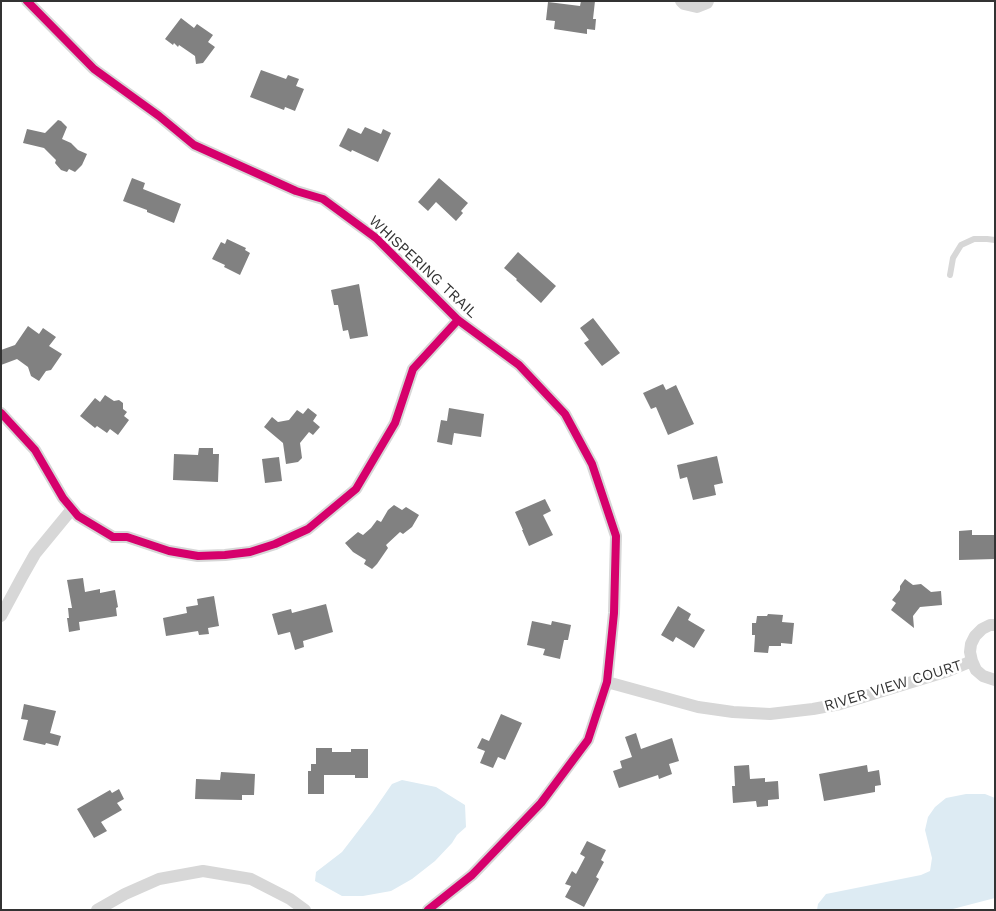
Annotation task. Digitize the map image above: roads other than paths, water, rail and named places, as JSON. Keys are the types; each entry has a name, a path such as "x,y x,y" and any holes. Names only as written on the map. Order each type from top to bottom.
{"street":[{"name":"WHISPERING TRAIL","path":"27,1 94,68 196,147 296,191 323,200 376,238 458,320 519,365 565,414 592,464 616,536 615,604 608,682 588,740 541,803 472,875 428,910"},
{"path":"681,1 684,4 697,7 708,1"},
{"path":"1,413 35,450 63,498 78,516 113,537 127,537 169,551 198,556 250,552 275,544 308,529 356,489 395,423 413,368 458,320"},
{"path":"1,616 35,554 72,509"},
{"name":"RIVER VIEW COURT","path":"995,625 982,629 976,636 970,652 976,670 984,676 995,680"},
{"name":"RIVER VIEW COURT","path":"608,682 698,707 733,712 777,713 840,704 948,671 972,661"},
{"path":"97,910 125,894 159,879 203,871 251,879 290,899 304,910"}],"lane":[{"path":"950,275 953,258 961,245 974,239 995,240"}]}
